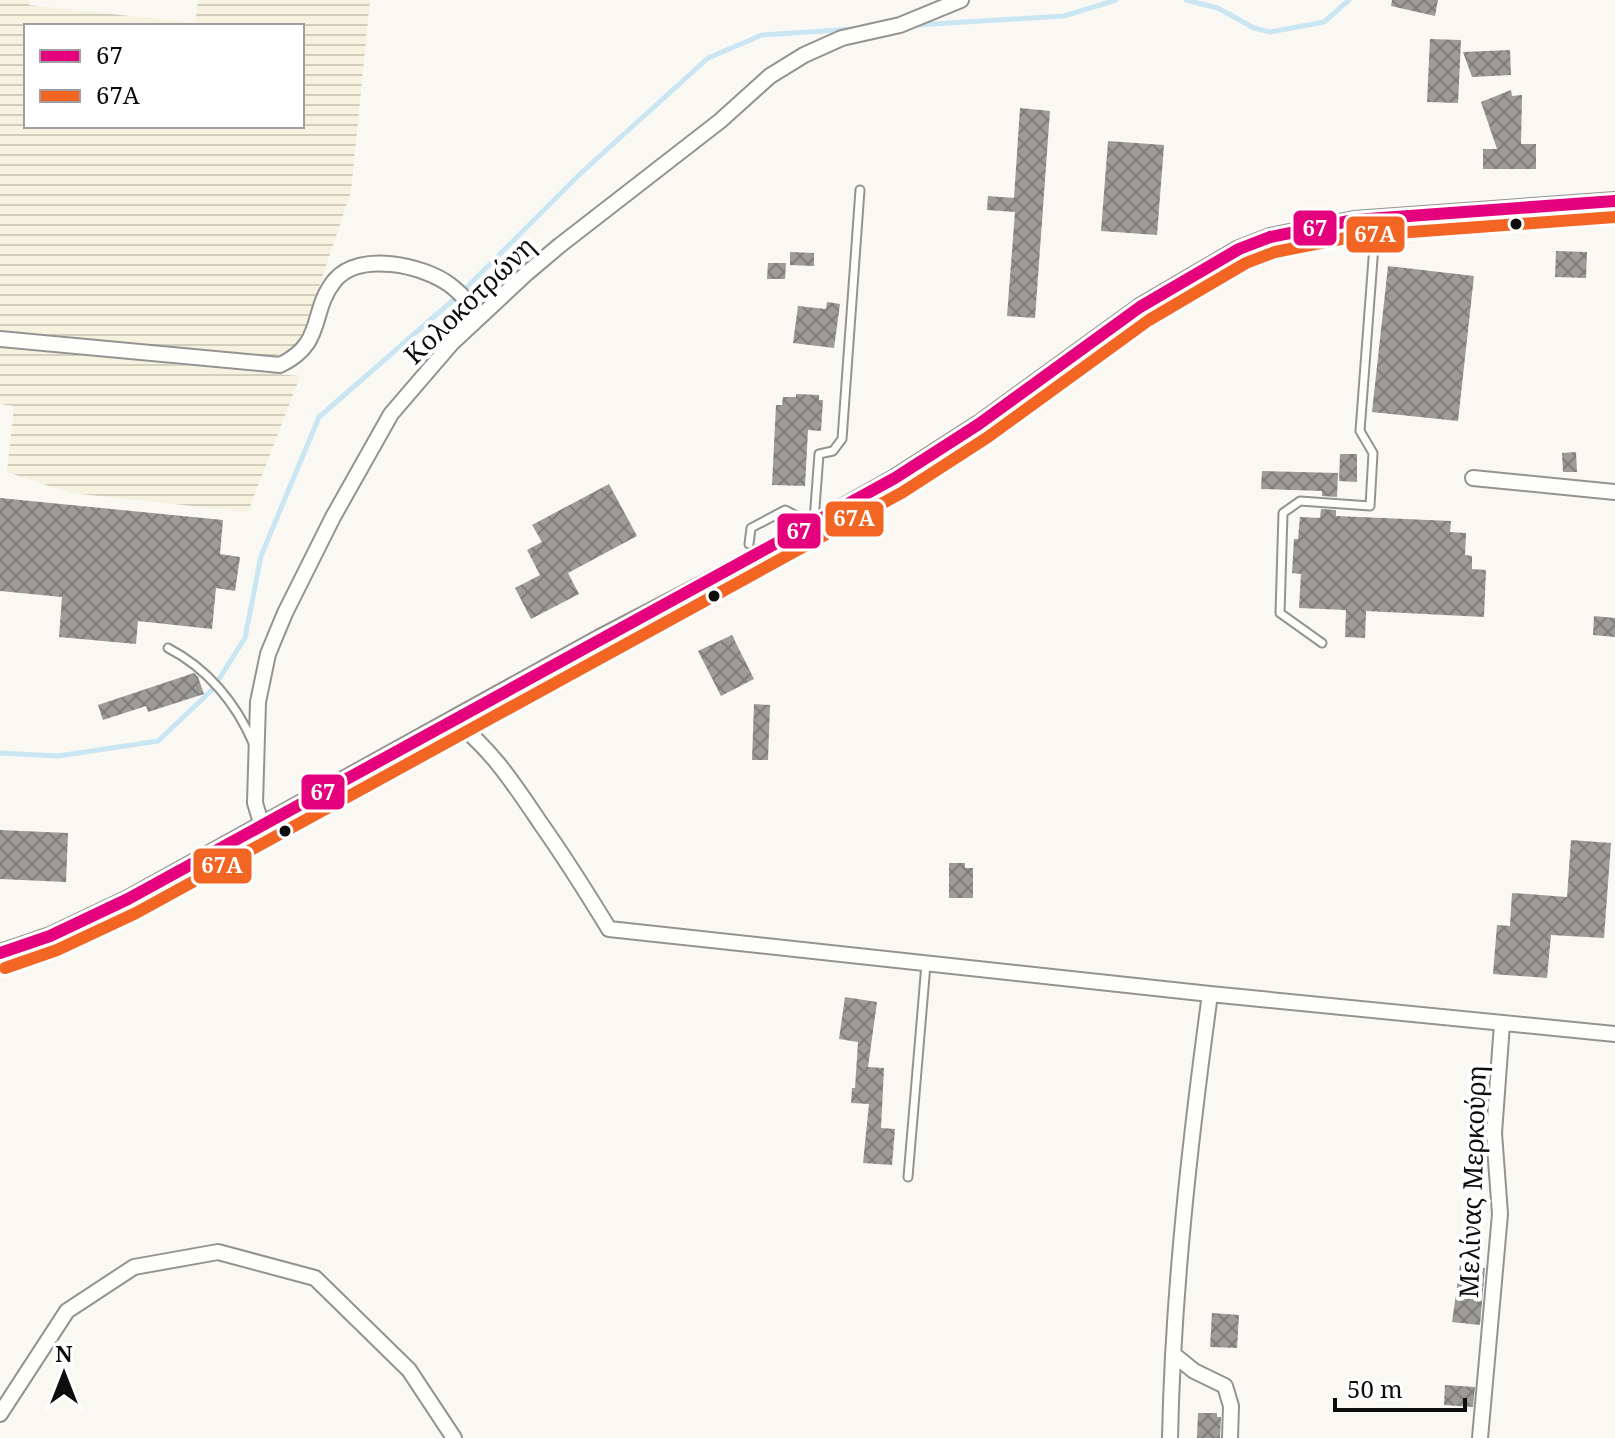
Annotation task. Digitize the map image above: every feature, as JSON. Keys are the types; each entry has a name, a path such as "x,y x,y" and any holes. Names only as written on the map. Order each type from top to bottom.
{"street":[{"name":"Κολοκοτρώνη","path":"262,826 255,803 258,702 268,654 333,517 391,414 452,343 481,315 559,246 663,167 770,76 804,55 842,38 900,25 961,0"},
{"path":"0,953 50,936 105,910 262,826 806,520 895,478 979,424 1140,307 1239,249 1270,237 1377,218 1615,201"},
{"path":"0,339 280,365 299,356 312,336 336,279 346,271 378,262 421,271 448,283 481,315"},
{"path":"1473,478 1615,492"},
{"path":"452,719 499,763 609,929 1615,1034"},
{"path":"1170,1438 1173,1354 1189,1171 1210,994"},
{"name":"Μελίνας Μερκούρη","path":"1480,1438 1500,1214 1494,1133 1502,1024"},
{"path":"0,1414 67,1311 134,1267 218,1252 315,1278 409,1370 454,1438"},
{"path":"1173,1354 1194,1371 1225,1386 1231,1406 1230,1438"}],"lane":[{"path":"749,544 751,528 785,510 806,520 819,454 833,451 842,439 860,190"},
{"path":"1322,643 1280,613 1283,513 1300,501 1370,506 1373,453 1360,431 1377,218"},
{"path":"168,648 187,658 223,693 242,716 257,752"},
{"path":"908,1177 926,964"}],"shaded area":[{"path":"0,0 29,0 29,5 195,23 198,0 370,0 351,192 302,337 291,349 273,357 0,330"},
{"path":"0,348 300,376 248,512 71,493 7,472 14,406 0,404"}],"building":[{"path":"1392,0 1438,0 1435,16 1391,6"},
{"path":"1430,39 1461,40 1458,103 1427,102"},
{"path":"1510,50 1511,75 1472,77 1463,52"},
{"path":"1511,90 1512,96 1522,95 1521,144 1536,144 1536,169 1483,169 1483,149 1497,149 1481,102"},
{"path":"1020,108 1050,111 1035,318 1007,316 1015,212 987,210 988,196 1014,198"},
{"path":"1108,141 1164,145 1157,235 1101,231"},
{"path":"1556,251 1587,252 1586,278 1555,277"},
{"path":"790,252 814,253 814,266 790,265"},
{"path":"768,263 786,263 785,279 767,279"},
{"path":"1388,266 1474,276 1458,421 1372,412"},
{"path":"827,302 840,304 834,348 793,343 798,306 826,309"},
{"path":"796,394 819,395 819,400 823,400 821,431 808,430 805,486 772,485 776,405 782,405 783,397 796,397"},
{"path":"1576,452 1577,472 1563,472 1562,453"},
{"path":"1340,454 1357,454 1357,482 1339,481"},
{"path":"1262,471 1338,473 1337,497 1322,496 1322,491 1261,489"},
{"path":"609,484 637,536 568,573 579,594 531,619 515,588 540,575 527,550 542,542 532,525"},
{"path":"0,498 223,520 220,554 240,557 235,591 216,588 212,629 138,621 136,644 59,637 62,597 0,591"},
{"path":"1321,509 1336,510 1336,516 1451,521 1450,532 1466,533 1465,555 1472,556 1472,569 1486,570 1484,617 1366,611 1365,638 1345,637 1346,610 1299,608 1301,574 1292,573 1294,539 1298,539 1300,517 1320,518"},
{"path":"1594,616 1615,618 1615,637 1593,635"},
{"path":"732,635 754,679 721,696 698,651"},
{"path":"194,673 204,694 148,712 146,706 103,720 98,705"},
{"path":"754,704 770,705 768,760 752,760"},
{"path":"0,830 68,833 66,882 0,879"},
{"path":"1571,840 1611,843 1604,938 1551,935 1547,978 1493,974 1497,925 1510,926 1512,893 1567,897"},
{"path":"949,863 965,863 965,868 973,868 973,898 949,898"},
{"path":"845,997 877,1002 868,1067 884,1068 881,1128 895,1129 892,1165 863,1163 869,1104 851,1103 858,1042 839,1039"},
{"path":"1460,1265 1485,1268 1480,1325 1452,1322"},
{"path":"1212,1313 1239,1315 1237,1348 1210,1347"},
{"path":"1445,1385 1475,1387 1473,1407 1444,1405"},
{"path":"1198,1413 1217,1413 1217,1417 1221,1417 1220,1438 1197,1438"}],"waterway":[{"path":"916,25 1064,16 1116,0"},
{"path":"1186,0 1218,8 1254,28 1270,32 1324,22 1349,0"},
{"path":"0,753 58,756 158,741 212,690 245,638 261,556 319,417 460,294 581,173 708,58 762,35 854,29"}],"transit line":[{"name":"67","path":"0,953 50,936 128,899 895,478 979,424 1140,307 1239,249 1270,237 1354,220 1615,201"},
{"name":"67Α","path":"5,968 57,950 136,913 903,492 988,437 1149,320 1246,263 1275,252 1356,236 1615,217"}]}
